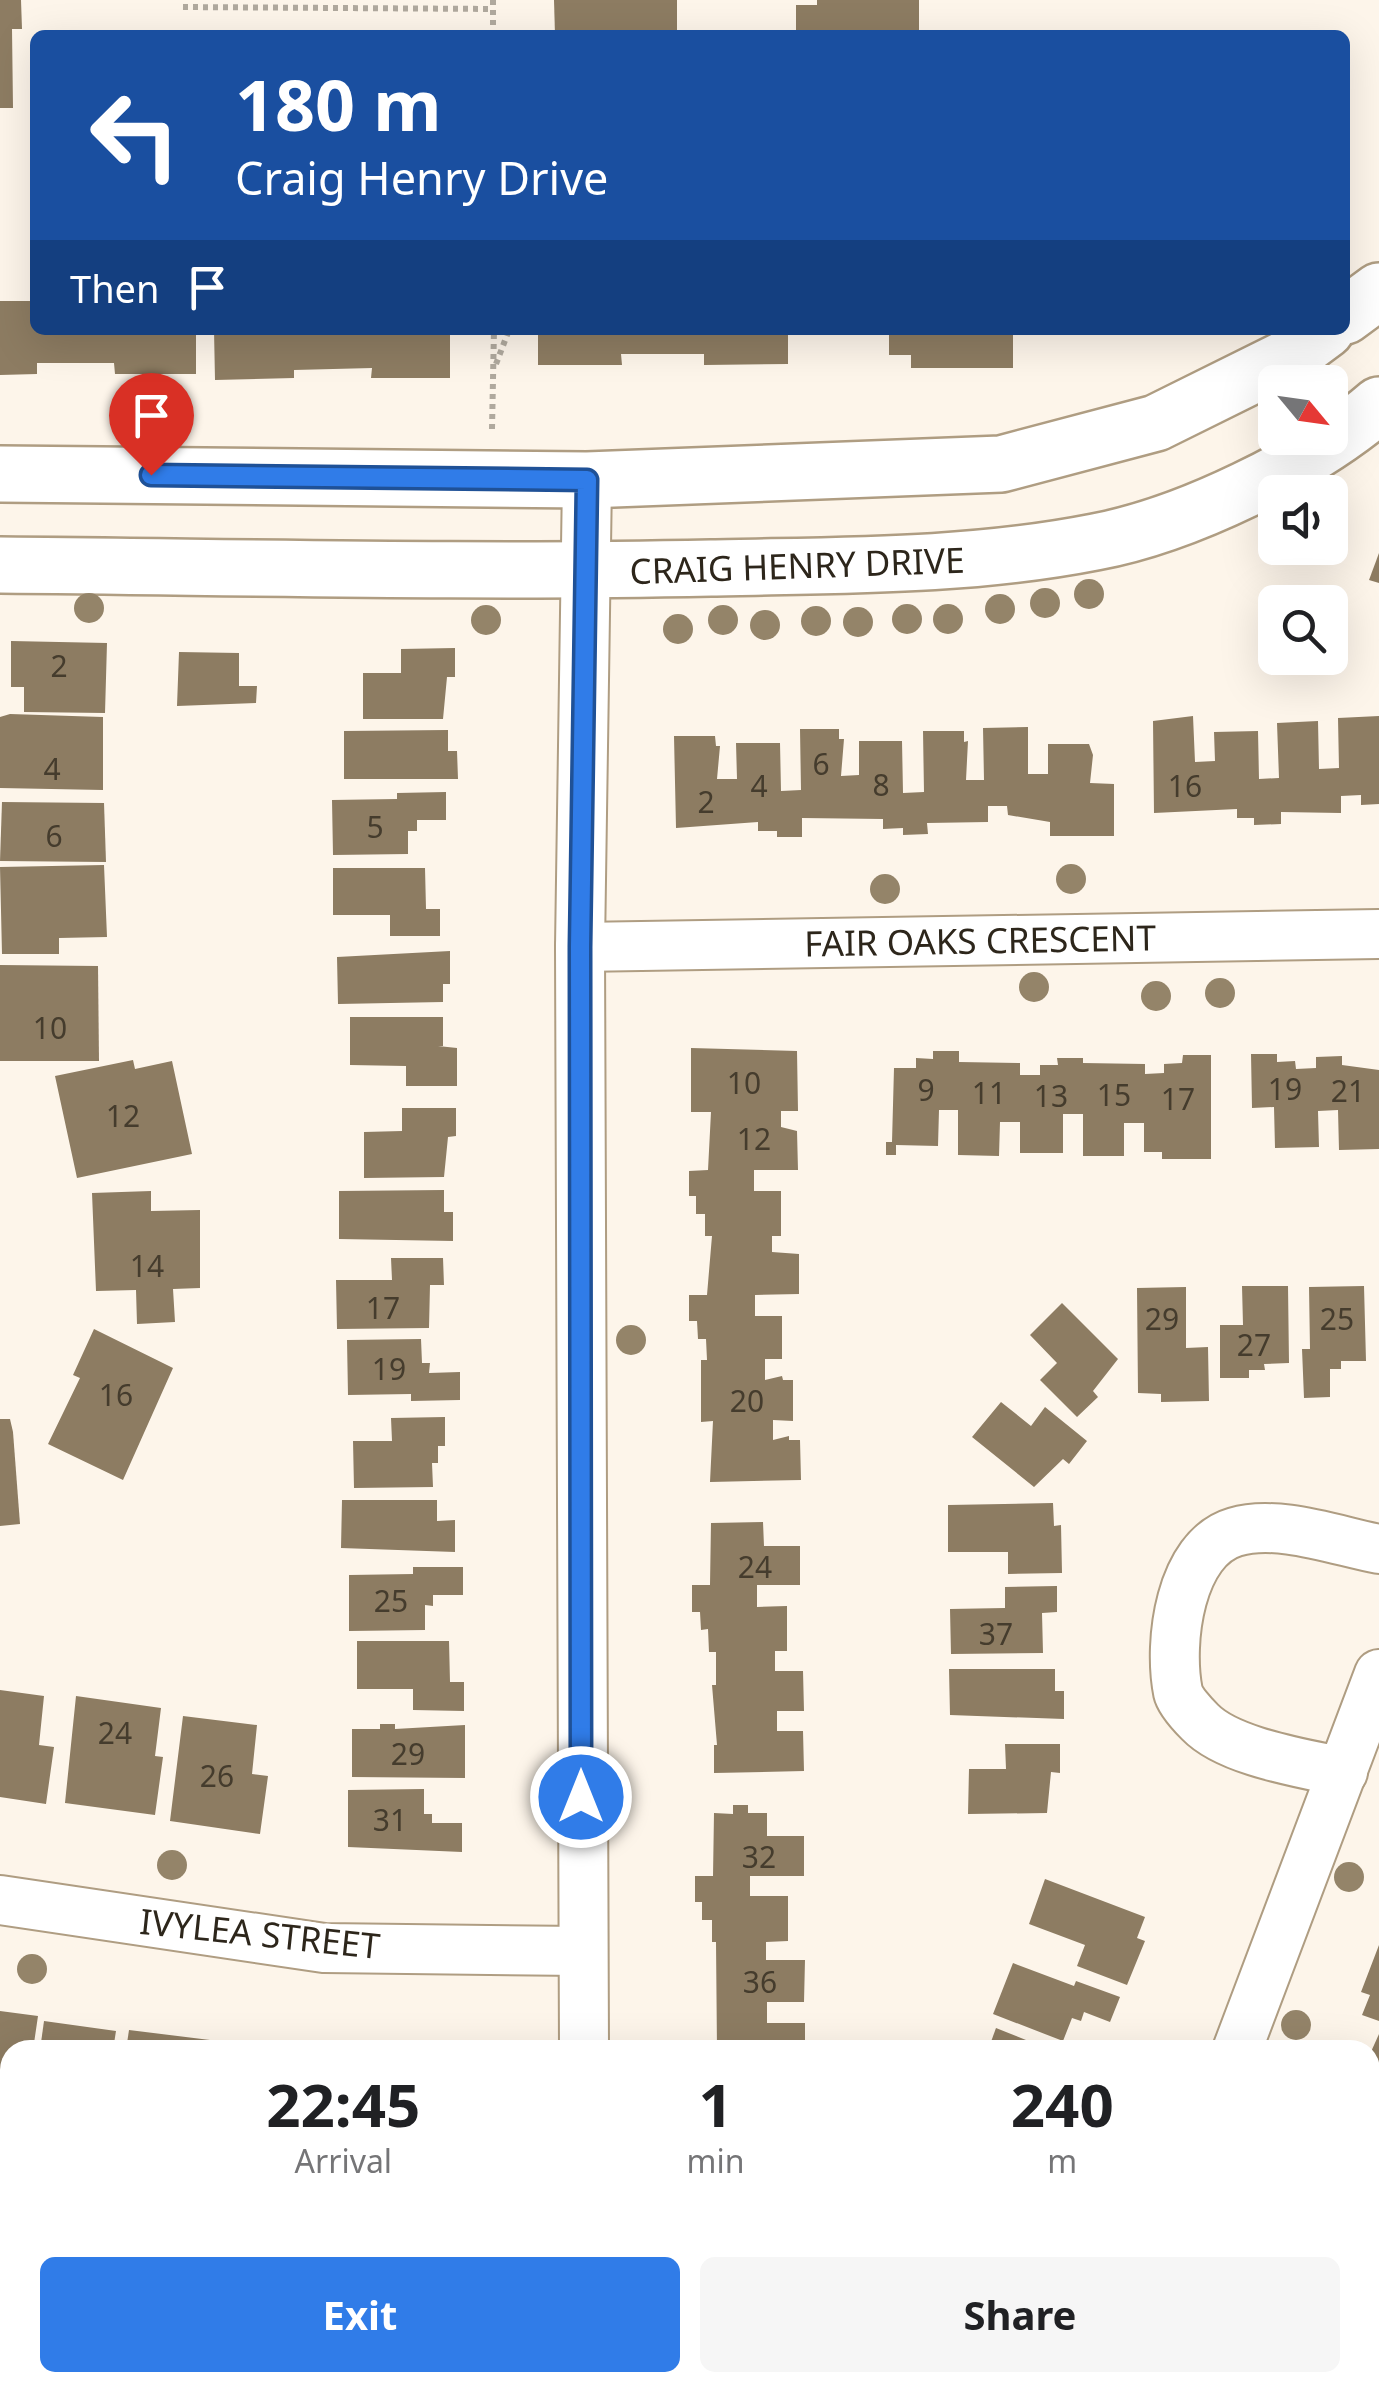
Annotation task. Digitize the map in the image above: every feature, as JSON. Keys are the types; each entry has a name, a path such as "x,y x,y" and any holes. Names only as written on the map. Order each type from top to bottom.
{"street":[{"path":"1350,312 1379,292"},
{"path":"0,474 587,480 1001,464 1156,423 1291,356 1319,335"},
{"name":"CRAIG HENRY DRIVE","path":"0,565 586,571 955,563 1099,542 1231,498 1351,430 1379,405"},
{"path":"584,2040 580,947 587,480"},
{"name":"FAIR OAKS CRESCENT","path":"580,947 1379,934"},
{"path":"1344,1772 1256,1751 1203,1726 1178,1695 1176,1622 1199,1554 1234,1532 1270,1529 1379,1550"},
{"path":"1241,2040 1379,1674"},
{"name":"IVYLEA STREET","path":"0,1900 324,1948 581,1951"}],"path":[{"path":"184,7 493,5"},
{"path":"491,478 494,335"},
{"path":"494,370 507,335"}],"building":[{"path":"0,0 21,0 22,29 12,29 13,108 0,108"},
{"path":"554,0 677,0 677,30 555,30"},
{"path":"817,0 919,0 919,30 796,30 796,5 817,5"},
{"path":"0,301 30,301 30,335 196,335 196,374 115,374 114,363 37,363 37,374 0,375"},
{"path":"214,335 450,335 450,378 371,378 372,368 294,370 294,378 215,380"},
{"path":"538,335 788,335 788,364 704,365 704,354 621,354 622,365 538,365"},
{"path":"889,335 1013,335 1013,368 911,368 911,355 889,355"},
{"path":"1379,553 1379,583 1369,580"},
{"path":"11,641 107,643 105,713 24,712 24,687 11,687"},
{"path":"455,648 455,677 447,677 443,719 363,719 363,673 401,673 401,649"},
{"path":"179,652 239,653 239,686 257,686 256,703 177,706"},
{"path":"1193,716 1195,762 1215,761 1214,732 1258,731 1259,779 1279,778 1277,723 1318,721 1319,769 1339,768 1338,718 1379,716 1379,804 1361,805 1361,795 1341,796 1341,813 1281,812 1281,824 1254,825 1254,818 1237,818 1237,809 1154,813 1153,721"},
{"path":"0,717 103,717 103,790 0,788"},
{"path":"1028,727 1028,774 1048,774 1048,744 1089,744 1093,755 1090,783 1114,784 1114,836 1050,836 1050,822 1008,815 1007,806 988,806 988,822 927,823 928,834 903,835 903,828 883,829 883,819 802,818 802,837 777,837 777,831 758,831 758,822 676,828 674,736 715,736 716,746 720,746 717,779 737,779 736,743 780,743 781,791 801,790 800,729 839,729 839,739 844,739 841,776 859,775 859,741 902,741 903,793 924,792 923,731 964,731 964,742 968,741 966,780 984,780 983,728"},
{"path":"448,730 448,751 457,751 458,779 344,779 344,731"},
{"path":"446,792 446,820 417,820 417,831 408,831 408,854 333,855 332,800 397,799 397,793"},
{"path":"2,802 104,803 106,862 0,861"},
{"path":"104,865 107,937 59,938 59,954 2,954 0,867"},
{"path":"333,868 425,868 426,909 440,909 440,936 390,936 390,915 333,915"},
{"path":"450,951 450,984 443,984 443,1002 338,1004 337,957"},
{"path":"0,965 98,966 99,1061 0,1061"},
{"path":"350,1017 443,1017 443,1046 438,1046 457,1048 457,1086 406,1086 406,1066 350,1065"},
{"path":"691,1048 797,1051 798,1111 781,1111 781,1127 797,1131 798,1170 754,1170 754,1191 781,1191 781,1236 772,1236 772,1252 799,1254 799,1294 755,1295 755,1316 782,1316 782,1359 765,1359 765,1380 782,1376 783,1380 793,1380 793,1421 773,1420 773,1440 789,1436 789,1440 800,1440 801,1480 710,1482 713,1421 701,1422 701,1360 707,1360 706,1339 698,1339 697,1321 689,1321 689,1295 707,1295 712,1236 705,1236 705,1214 696,1214 696,1196 689,1196 689,1171 708,1170 711,1112 691,1112"},
{"path":"933,1051 959,1051 959,1062 1020,1063 1020,1075 1040,1075 1040,1065 1058,1065 1057,1058 1083,1058 1083,1063 1145,1064 1145,1074 1164,1073 1164,1064 1182,1063 1183,1055 1211,1055 1211,1159 1162,1159 1162,1152 1144,1152 1144,1123 1124,1123 1124,1156 1083,1156 1083,1114 1063,1114 1063,1153 1020,1153 1020,1122 1000,1122 999,1156 958,1155 958,1110 939,1110 938,1146 896,1145 896,1155 886,1155 886,1142 892,1142 894,1068 916,1068 916,1058 933,1059"},
{"path":"1251,1054 1277,1054 1277,1062 1295,1061 1296,1069 1316,1068 1316,1057 1342,1056 1342,1065 1379,1070 1379,1149 1339,1150 1338,1110 1318,1111 1319,1147 1275,1148 1274,1107 1252,1108"},
{"path":"133,1060 135,1069 172,1061 192,1154 77,1178 55,1076"},
{"path":"402,1108 456,1108 456,1136 448,1137 444,1177 364,1178 364,1132 402,1131"},
{"path":"444,1190 444,1212 453,1212 453,1241 339,1239 339,1191"},
{"path":"151,1191 151,1211 200,1210 200,1288 173,1289 175,1322 137,1324 136,1290 96,1291 92,1193"},
{"path":"391,1258 443,1258 444,1285 430,1285 429,1328 337,1329 336,1280 392,1280"},
{"path":"1242,1286 1288,1286 1289,1363 1264,1364 1265,1370 1249,1370 1249,1378 1220,1378 1220,1325 1243,1325"},
{"path":"1364,1286 1366,1361 1341,1361 1341,1369 1330,1369 1330,1397 1304,1398 1302,1349 1310,1349 1309,1287"},
{"path":"1186,1287 1186,1348 1208,1347 1209,1401 1161,1402 1161,1394 1138,1393 1137,1288"},
{"path":"1062,1303 1118,1359 1093,1391 1098,1397 1077,1417 1040,1380 1057,1363 1030,1335"},
{"path":"94,1329 173,1368 123,1480 48,1444 80,1378 73,1375"},
{"path":"421,1339 422,1363 430,1363 429,1373 460,1372 460,1400 411,1401 411,1394 348,1395 347,1340"},
{"path":"1001,1402 1031,1426 1045,1407 1087,1441 1069,1464 1063,1459 1034,1487 972,1437"},
{"path":"445,1417 445,1446 438,1446 438,1463 432,1463 433,1487 354,1488 353,1441 392,1441 391,1418"},
{"path":"0,1419 10,1419 13,1432 20,1524 0,1526"},
{"path":"342,1500 437,1500 437,1521 455,1520 455,1552 341,1548"},
{"path":"1053,1503 1054,1526 1061,1525 1062,1573 1008,1574 1008,1552 948,1552 948,1505"},
{"path":"763,1522 764,1546 800,1546 800,1585 757,1585 757,1607 787,1606 787,1651 775,1651 775,1671 803,1671 804,1711 777,1711 777,1731 803,1731 804,1771 714,1773 717,1745 712,1685 716,1685 716,1652 709,1652 708,1629 701,1630 700,1612 692,1612 692,1585 710,1585 711,1523"},
{"path":"413,1567 463,1567 463,1595 433,1595 433,1606 425,1605 425,1630 349,1631 349,1575 413,1574"},
{"path":"1057,1586 1057,1612 1042,1613 1043,1653 951,1654 950,1609 1005,1608 1005,1587"},
{"path":"357,1641 449,1641 450,1682 464,1682 464,1711 413,1710 413,1689 357,1689"},
{"path":"949,1669 1055,1669 1055,1691 1064,1691 1064,1719 950,1715"},
{"path":"0,1690 44,1696 39,1745 54,1747 46,1804 0,1797"},
{"path":"76,1696 161,1708 155,1756 163,1757 155,1815 65,1803"},
{"path":"183,1716 257,1725 252,1774 268,1776 260,1834 170,1821"},
{"path":"380,1724 395,1724 395,1729 465,1725 465,1778 352,1777 352,1729 380,1729"},
{"path":"1005,1744 1060,1744 1060,1773 1051,1772 1047,1813 968,1814 969,1769 1006,1769"},
{"path":"424,1789 424,1814 432,1814 432,1823 462,1823 462,1852 348,1847 348,1790"},
{"path":"733,1805 748,1805 748,1813 767,1813 767,1836 804,1836 804,1876 750,1876 750,1896 788,1896 788,1941 766,1942 766,1960 805,1960 804,2002 767,2002 767,2023 805,2023 805,2040 717,2040 716,1942 712,1942 712,1920 702,1920 702,1902 695,1902 695,1876 713,1876 714,1813 733,1814"},
{"path":"1045,1879 1145,1917 1137,1938 1145,1941 1127,1985 1077,1966 1085,1945 1029,1924"},
{"path":"1379,1945 1379,2021 1362,2015 1370,1995 1361,1992"},
{"path":"1013,1963 1074,1986 1076,1981 1120,1997 1110,2022 1084,2012 1081,2021 1072,2018 1063,2040 993,2014"},
{"path":"0,2011 38,2016 34,2040 0,2040"},
{"path":"44,2021 116,2031 115,2040 41,2040"},
{"path":"996,2028 1026,2040 992,2040"},
{"path":"129,2030 210,2040 128,2040"}],"route":[{"path":"151,475 587,480 580,947 581,1797"}]}
